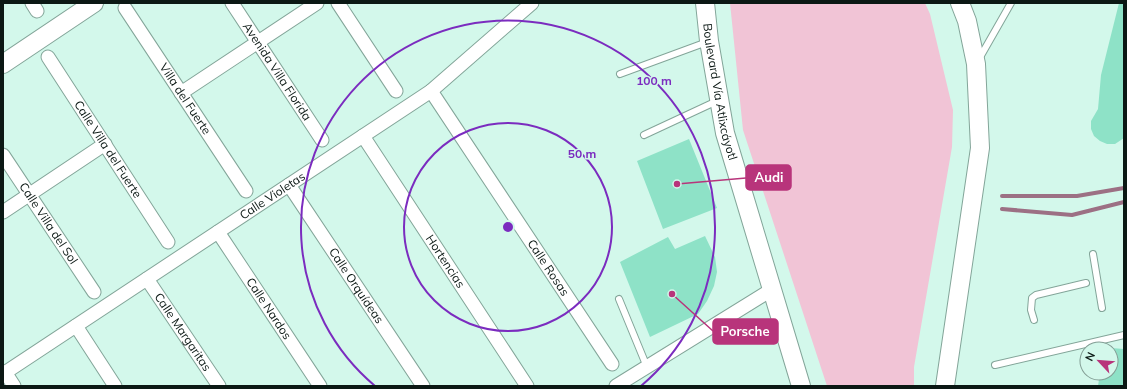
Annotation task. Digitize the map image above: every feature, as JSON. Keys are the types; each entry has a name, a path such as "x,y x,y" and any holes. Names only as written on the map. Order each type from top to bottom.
{"main road":[{"path":"3,64 94,3"},
{"name":"Boulevard Vía Atlixcáyotl","path":"705,3 718,101 725,133 771,290 802,386"},
{"path":"945,386 980,148 976,64 967,21 960,3"}],"street":[{"name":"Avenida Villa Florida","path":"232,3 322,140"},
{"path":"181,93 317,3"},
{"path":"338,3 396,91"},
{"name":"Calle Violetas","path":"4,373 431,91 532,3"},
{"name":"Villa del Fuerte","path":"125,8 246,191"},
{"name":"Calle Villa del Fuerte","path":"48,57 168,242"},
{"name":"Calle Rosas","path":"431,91 612,364"},
{"name":"Hortencias","path":"363,136 527,386"},
{"path":"3,212 105,144"},
{"name":"Calle Villa del Sol","path":"3,155 94,292"},
{"name":"Calle Orquídeas","path":"289,185 423,386"},
{"name":"Calle Nardos","path":"218,232 320,386"},
{"name":"Calle Margaritas","path":"147,279 219,386"},
{"path":"616,386 771,290"},
{"path":"76,326 115,386"},
{"path":"4,373 14,386"}],"lane":[{"path":"976,64 1011,3"},
{"path":"620,74 709,41"},
{"path":"644,135 718,101"},
{"path":"1093,254 1102,308"},
{"path":"1034,320 1031,310 1032,298 1036,295 1086,283"},
{"path":"619,299 647,367"},
{"path":"995,365 1124,335"}],"shaded area":[{"path":"730,3 925,3 930,14 953,110 952,147 914,367 914,386 827,386 743,130"}],"building":[{"path":"1119,3 1124,3 1124,138 1115,144 1107,144 1094,136 1091,129 1091,121 1098,109 1101,75"},
{"path":"689,139 717,208 663,229 637,161"},
{"path":"705,236 715,257 717,272 714,286 707,301 698,314 650,337 620,262 668,237 675,249"},
{"path":"1119,349 1124,349 1124,386 1098,386 1099,381 1119,381"}],"waterway":[{"path":"1002,196 1077,196 1124,188"},
{"path":"1002,209 1072,215 1124,202"}],"place":[{"name":"Audi","path":"677,184"},
{"name":"Porsche","path":"672,294"}]}
